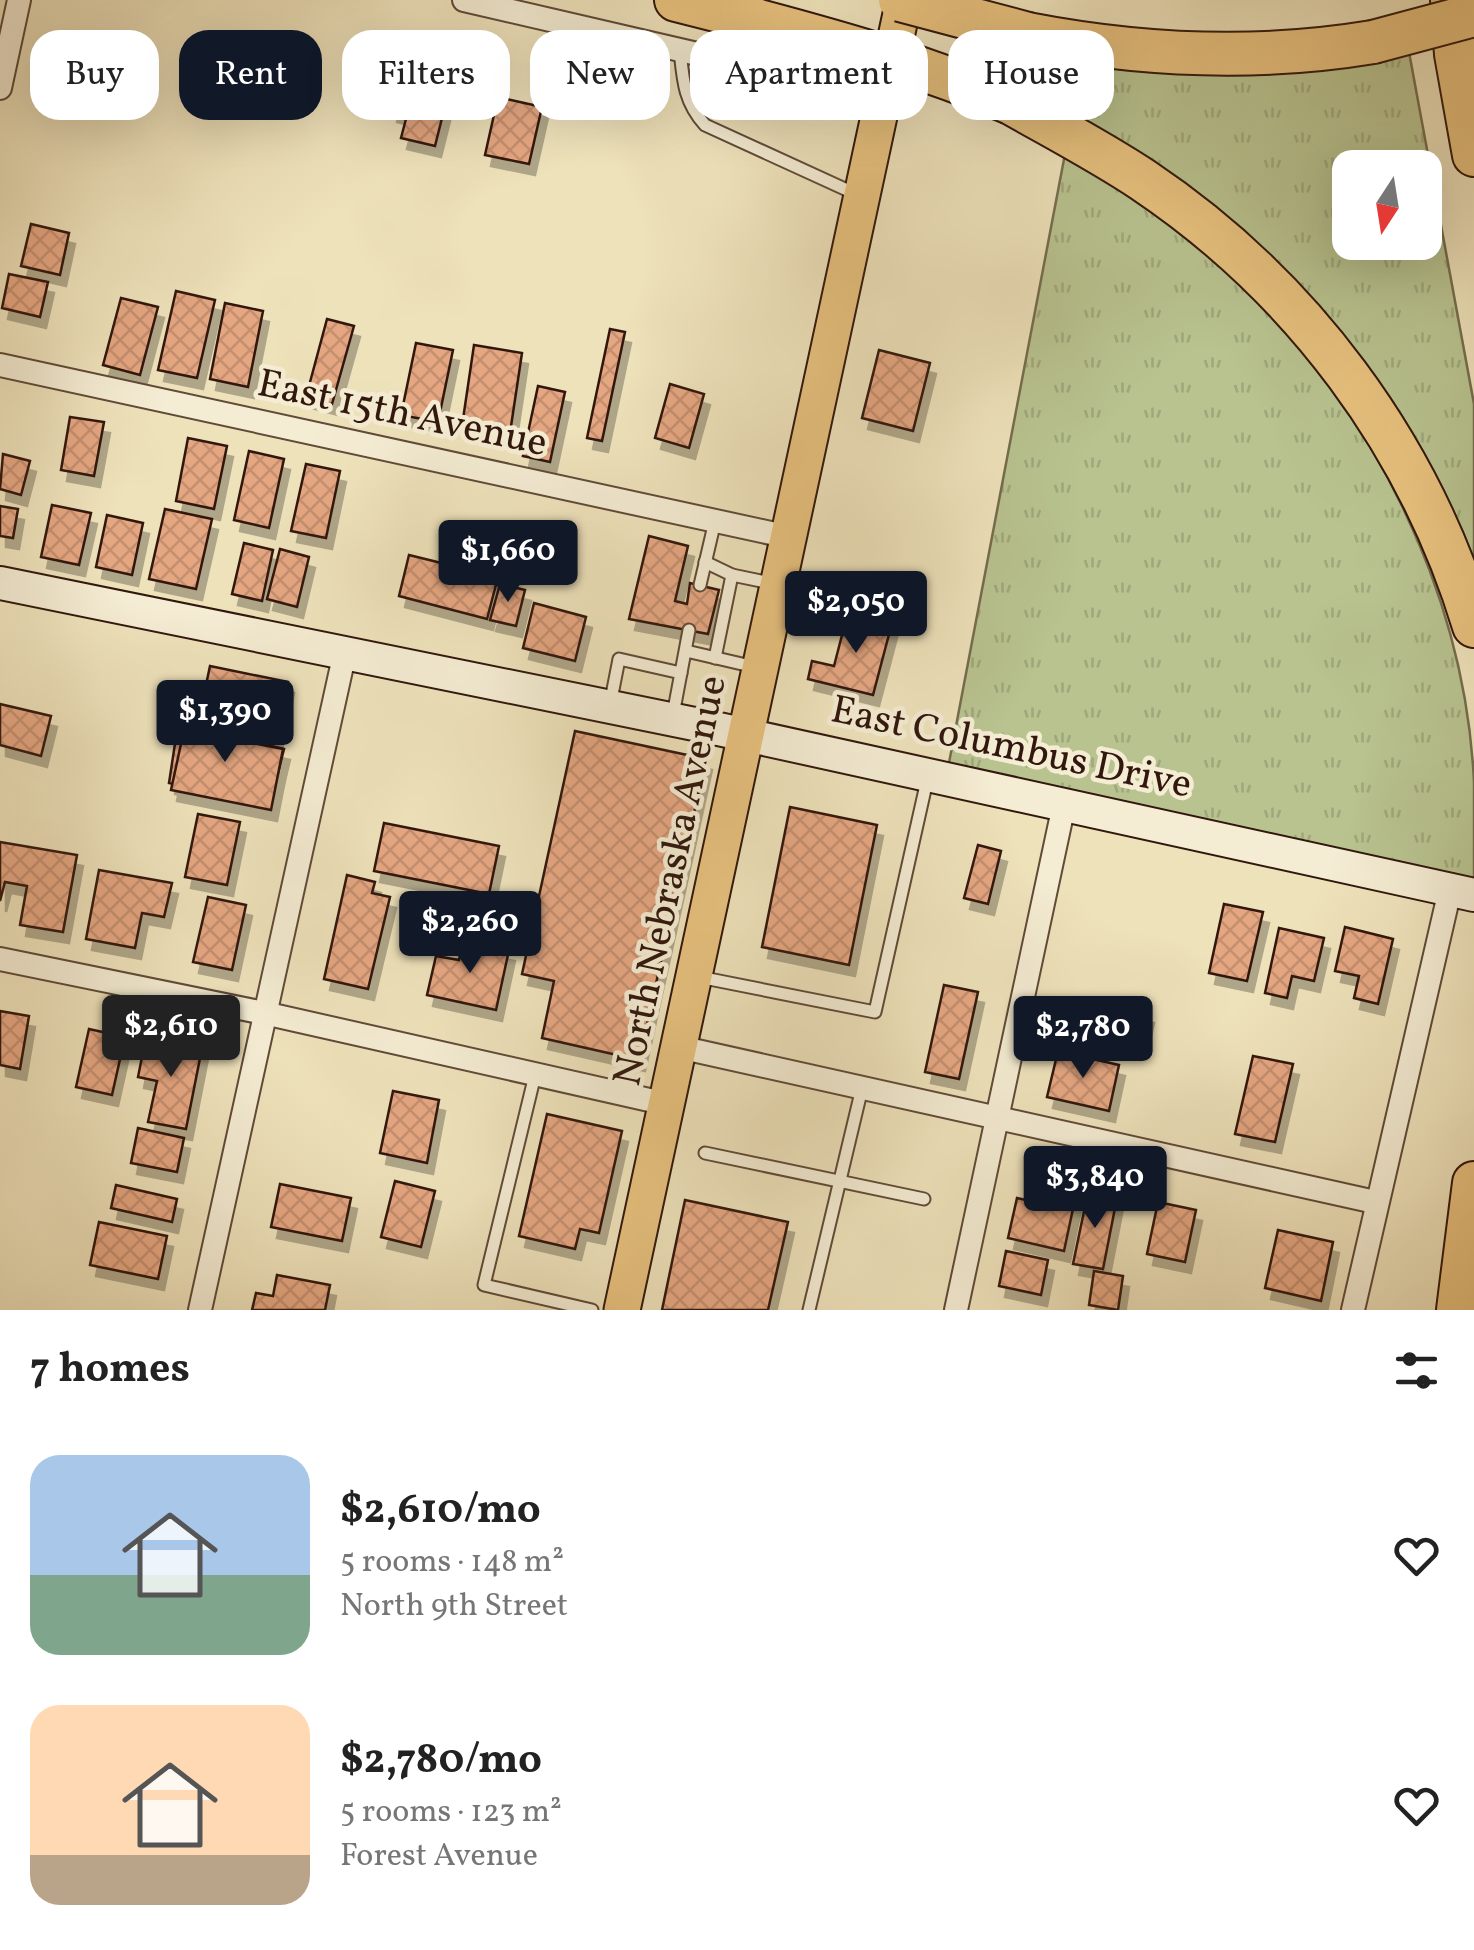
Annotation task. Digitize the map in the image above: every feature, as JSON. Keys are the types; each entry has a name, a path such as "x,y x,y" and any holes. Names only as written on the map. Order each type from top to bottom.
{"highway":[{"path":"676,0 911,64 1011,103 1144,181 1209,230 1270,283 1320,338 1362,395 1408,466 1431,511 1461,582 1474,626"},
{"path":"902,0 1028,34 1112,49 1190,54 1285,52 1374,42 1474,15"},
{"path":"1452,0 1456,54 1474,154"},
{"path":"1458,1310 1474,1183"}],"main road":[{"name":"North Nebraska Avenue","path":"896,30 902,0"},
{"name":"North Nebraska Avenue","path":"622,1310 878,120"},
{"name":"East Columbus Drive","path":"0,583 746,735 1462,892"}],"street":[{"path":"464,0 690,52"},
{"path":"0,88 16,1"},
{"name":"East 15th Avenue","path":"0,366 789,537"},
{"path":"200,1310 345,652"},
{"path":"956,1310 1064,805"},
{"path":"1353,1310 1375,1202 1462,892"},
{"path":"0,959 264,1013 667,1104"},
{"path":"679,1048 1375,1202"}],"lane":[{"path":"680,50 684,94 691,110 705,125 862,196"},
{"path":"700,585 715,521"},
{"path":"706,562 732,575 779,585"},
{"path":"715,658 732,575"},
{"path":"672,720 689,630"},
{"path":"686,652 761,669"},
{"path":"610,707 620,658 681,674"},
{"path":"694,976 876,1012 928,775"},
{"path":"536,1074 484,1285 592,1310"},
{"path":"809,1310 862,1088"},
{"path":"705,1153 924,1199"}],"green space":[{"path":"1409,52 1427,150 1332,150 1332,260 1442,260 1442,231 1474,404 1474,565 1449,502 1397,413 1057,120 1114,120 1114,65 1203,74 1263,74"},
{"path":"1065,154 1151,210 1231,274 1281,324 1367,440 1430,571 1452,640 1467,711 1474,782 1474,880 948,768"}],"building":[{"path":"510,100 530,104 530,120 539,120 529,164 485,155 493,120 510,120"},
{"path":"406,120 442,120 435,146 401,138"},
{"path":"31,224 69,233 60,275 21,266"},
{"path":"9,274 48,282 40,317 2,308"},
{"path":"176,291 215,300 197,378 158,370"},
{"path":"121,298 158,307 140,375 103,365"},
{"path":"225,303 263,311 248,387 210,379"},
{"path":"327,319 354,326 332,404 306,397"},
{"path":"610,329 625,332 602,441 587,438"},
{"path":"416,343 453,350 438,422 401,415"},
{"path":"474,345 522,353 510,433 462,426"},
{"path":"879,350 930,363 913,431 862,418"},
{"path":"670,384 704,394 689,448 655,438"},
{"path":"538,386 565,392 550,462 523,456"},
{"path":"70,417 104,422 94,476 61,470"},
{"path":"188,438 227,446 214,509 176,501"},
{"path":"249,451 284,459 269,528 234,520"},
{"path":"3,454 30,461 21,495 0,489"},
{"path":"306,464 340,471 326,538 291,531"},
{"path":"52,505 91,513 79,565 41,557"},
{"path":"0,506 18,509 13,538 0,536"},
{"path":"165,509 212,519 196,589 149,579"},
{"path":"107,515 143,523 132,575 96,567"},
{"path":"649,536 688,546 675,601 687,604 690,583 719,590 708,634 629,619"},
{"path":"244,543 273,550 262,601 232,594"},
{"path":"280,549 309,557 297,607 267,599"},
{"path":"409,555 498,577 487,619 399,596"},
{"path":"500,584 525,590 516,626 490,620"},
{"path":"534,603 586,617 575,661 523,648"},
{"path":"848,612 892,623 873,695 808,679 812,661 834,666"},
{"path":"210,666 288,682 276,738 218,726 222,707 202,704"},
{"path":"0,704 51,716 41,756 0,745"},
{"path":"178,724 284,749 270,805 169,783"},
{"path":"184,730 283,749 271,810 171,790"},
{"path":"575,731 706,759 639,1060 542,1038 554,981 522,974"},
{"path":"790,807 877,825 849,965 762,947"},
{"path":"198,814 240,822 227,885 185,877"},
{"path":"384,823 499,846 489,894 374,871"},
{"path":"0,842 77,855 63,932 20,925 27,886 5,882 0,901"},
{"path":"978,845 1001,851 988,904 964,898"},
{"path":"99,870 172,883 164,917 142,913 135,948 86,939"},
{"path":"347,875 375,882 372,893 390,897 368,989 324,979"},
{"path":"208,897 246,905 232,970 193,962"},
{"path":"440,899 463,904 454,941 431,936"},
{"path":"1224,904 1263,912 1247,981 1209,973"},
{"path":"1345,927 1393,939 1378,1004 1354,998 1359,976 1335,971"},
{"path":"1279,928 1324,938 1314,981 1292,976 1287,998 1265,993"},
{"path":"463,941 509,950 496,1010 427,995 436,956 459,960"},
{"path":"944,985 978,992 959,1079 925,1072"},
{"path":"1105,1002 1148,1012 1140,1046 1098,1036"},
{"path":"0,1011 29,1016 20,1069 0,1065"},
{"path":"89,1029 125,1037 112,1095 76,1087"},
{"path":"146,1037 202,1048 186,1129 148,1122 157,1081 138,1077"},
{"path":"1058,1051 1119,1065 1109,1111 1047,1097"},
{"path":"1253,1056 1293,1064 1275,1142 1235,1134"},
{"path":"393,1091 439,1100 427,1163 380,1153"},
{"path":"547,1114 622,1131 599,1233 580,1229 575,1249 519,1236"},
{"path":"138,1128 184,1138 177,1172 131,1163"},
{"path":"395,1181 435,1191 421,1247 381,1237"},
{"path":"1040,1182 1077,1190 1064,1251 1008,1238 1017,1198 1035,1202"},
{"path":"280,1184 351,1198 342,1241 271,1227"},
{"path":"116,1185 177,1199 172,1222 111,1208"},
{"path":"1088,1192 1117,1198 1103,1269 1073,1264"},
{"path":"685,1200 788,1222 768,1310 662,1310"},
{"path":"1158,1202 1196,1210 1185,1262 1147,1254"},
{"path":"99,1222 167,1236 158,1279 90,1265"},
{"path":"1278,1230 1333,1242 1321,1301 1265,1288"},
{"path":"1006,1251 1048,1260 1041,1295 999,1286"},
{"path":"1094,1271 1123,1276 1118,1310 1089,1305"},
{"path":"277,1275 330,1285 325,1310 252,1310 256,1293 273,1296"}]}
